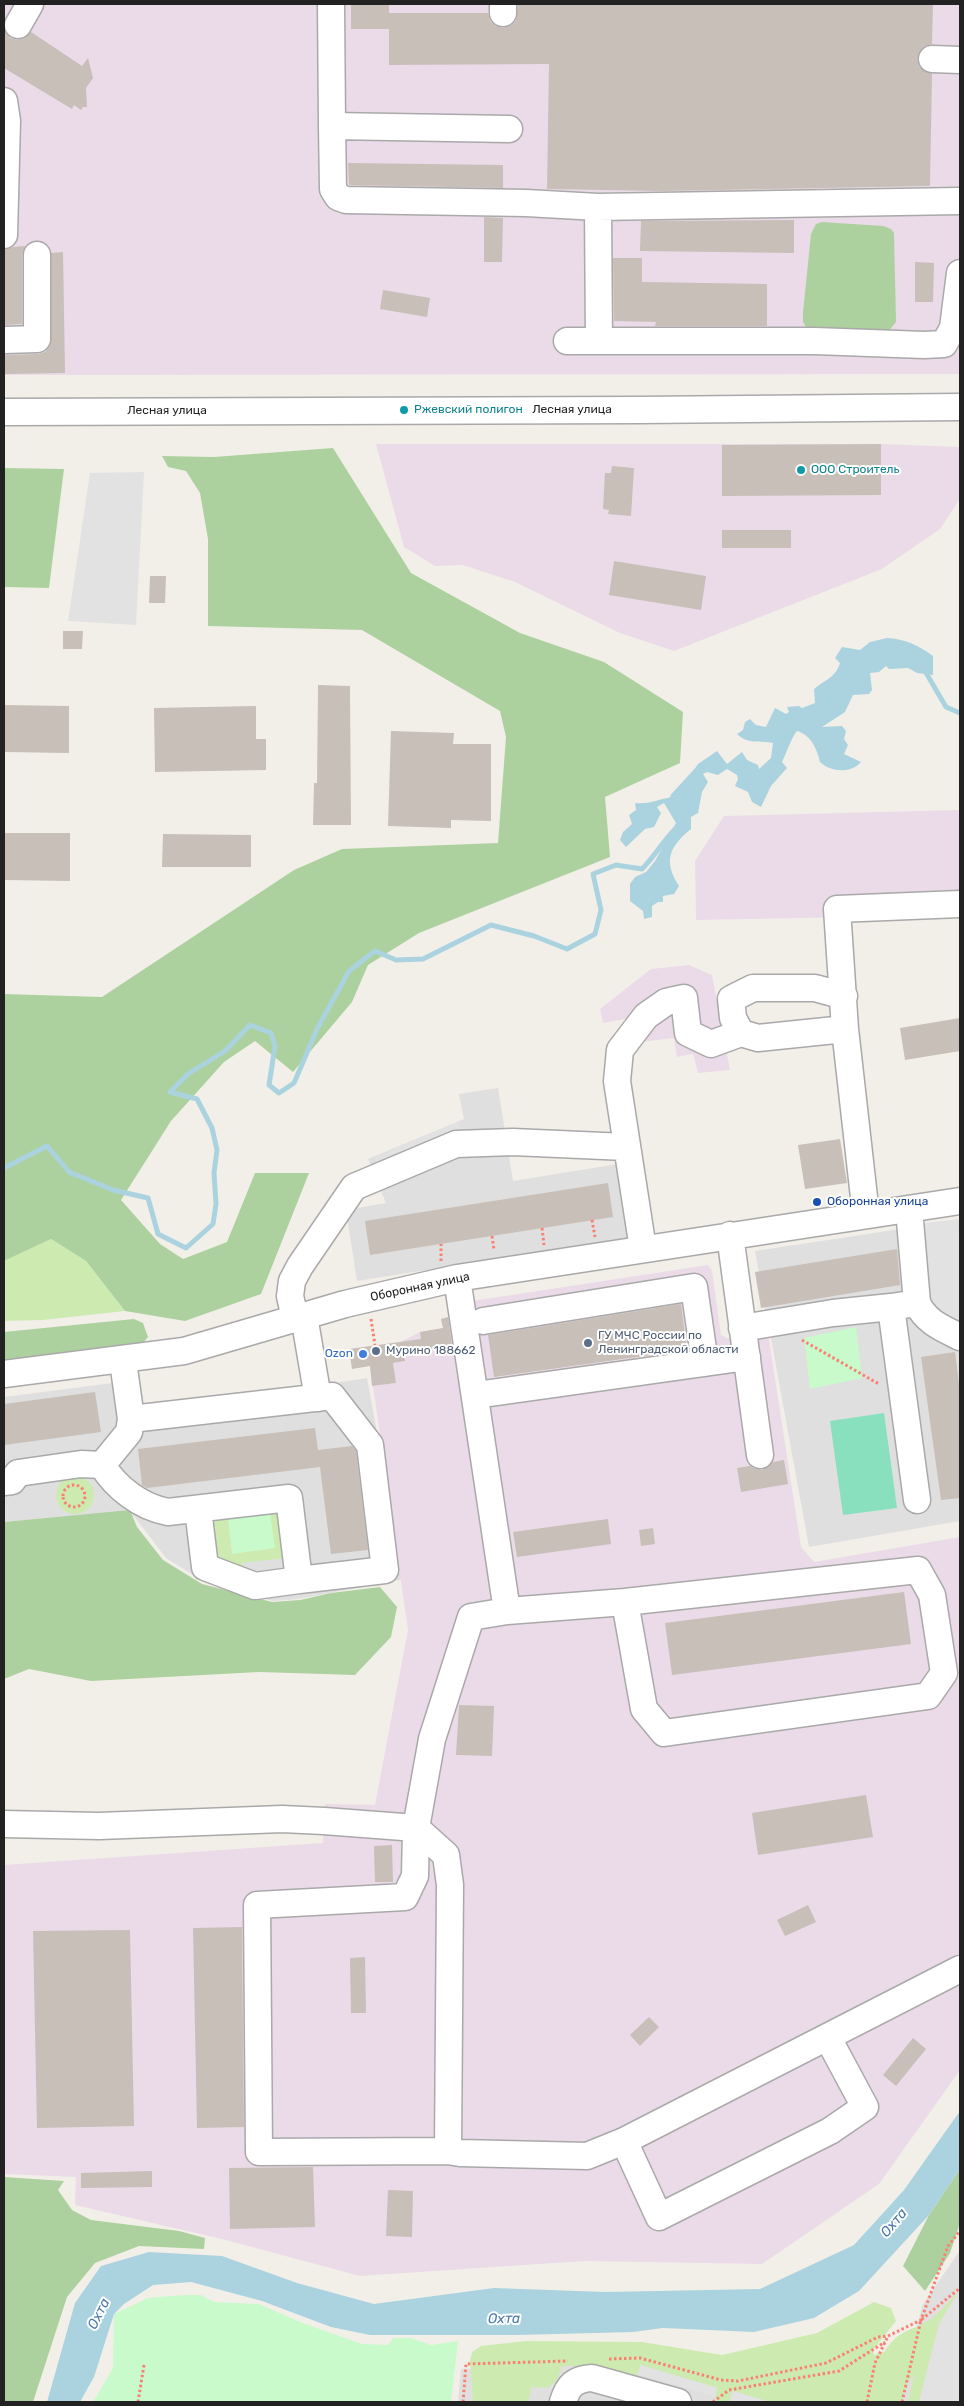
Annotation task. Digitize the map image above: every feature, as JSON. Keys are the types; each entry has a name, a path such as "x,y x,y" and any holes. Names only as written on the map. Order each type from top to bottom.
{"street":[{"path":"331,4 333,190 341,199 598,207 960,201"},
{"path":"932,59 960,60"},
{"path":"4,100 7,121 4,235"},
{"path":"332,126 509,128"},
{"path":"598,207 599,341"},
{"path":"4,340 37,339 37,255"},
{"path":"567,341 815,341 944,344 953,328 960,273"},
{"name":"Лесная улица","path":"4,412 960,407"},
{"path":"866,1214 845,1029 837,909 960,904"},
{"path":"741,1033 733,1018 731,999 753,988 815,988 844,996"},
{"path":"643,1249 617,1082 620,1050 646,1016 666,1002 684,998 688,1033 711,1044 741,1033 758,1038 845,1029"},
{"path":"318,1398 299,1317 290,1296 292,1281 300,1266 354,1187 456,1144 513,1142 626,1147"},
{"name":"Оборонная улица","path":"4,1374 123,1361 184,1351 299,1317 458,1278 960,1201"},
{"path":"909,1208 917,1303 922,1314 932,1324 960,1337"},
{"path":"730,1236 760,1455"},
{"path":"458,1278 507,1610"},
{"path":"483,1321 694,1287 705,1362"},
{"path":"742,1328 834,1313 917,1303"},
{"path":"892,1306 917,1500"},
{"path":"476,1394 746,1357"},
{"path":"102,1466 129,1432 131,1419 123,1361"},
{"path":"131,1419 332,1396 370,1445 385,1570 255,1586 205,1567 198,1509"},
{"path":"4,1482 12,1481 18,1473 81,1464 102,1466"},
{"path":"102,1466 111,1481 137,1499 156,1509 168,1512 289,1498 299,1580"},
{"path":"625,1602 644,1709 664,1733 928,1696 944,1673 932,1595 918,1570 625,1602 507,1610 471,1617 432,1739 416,1828 415,1876 405,1897 257,1905 259,2152 448,2151 460,2153 587,2156 624,2141 960,1969"},
{"path":"4,1824 99,1826 282,1819 416,1828 446,1856 450,1885 448,2151"},
{"path":"624,2141 659,2217 830,2131 865,2107 828,2038"},
{"path":"563,2402 571,2386 579,2379 592,2378 678,2402"}],"path":[{"path":"371,1316 375,1345"},
{"path":"771,1323 904,1398"},
{"path":"72,1485 78,1485 86,1494 85,1499 76,1507 71,1506 63,1498 64,1492 72,1485"},
{"path":"902,2402 921,2320 948,2246 960,2232"},
{"path":"601,2360 640,2358 721,2380 738,2381 804,2370 826,2363 878,2337 888,2336 921,2320 960,2288"},
{"path":"867,2402 875,2363 888,2336"},
{"path":"713,2402 730,2390 839,2370 885,2342"},
{"path":"462,2402 466,2364 571,2361"},
{"path":"138,2402 144,2365"}],"shaded area":[{"path":"4,4 960,4 960,374 4,375"},
{"path":"376,444 881,444 960,447 960,499 940,529 882,569 674,651 620,633 515,582 463,565 435,566 404,547"},
{"path":"144,472 136,625 68,621 90,473"},
{"path":"960,810 960,915 696,920 695,861 724,816"},
{"path":"689,965 712,975 730,1070 698,1073 693,1054 677,1057 674,1038 640,1042 636,1017 603,1023 600,1009 651,969"},
{"path":"498,1088 513,1181 618,1164 630,1238 357,1281 346,1210 386,1203 368,1159 464,1119 459,1094"},
{"path":"458,1122 465,1136 380,1172 374,1158"},
{"path":"958,1219 960,1246 960,1330 930,1313 919,1224"},
{"path":"960,1220 960,1521 809,1547 755,1251"},
{"path":"708,1265 712,1271 721,1335 727,1338 768,1333 801,1547 814,1562 960,1537 960,2070 879,2184 762,2264 584,2261 360,2276 222,2239 75,2205 76,2177 4,2174 4,1865 323,1843 325,1804 375,1805 408,1630 373,1386 396,1383 393,1363 405,1361 402,1341 420,1332 443,1328 441,1319 474,1312 472,1301"},
{"path":"367,1378 404,1579 298,1599 273,1601 203,1581 166,1558 130,1511 4,1522 4,1397 121,1382 131,1414"},
{"path":"960,2250 960,2402 899,2402 922,2306"},
{"path":"959,2291 960,2402 919,2402 939,2324"},
{"path":"636,2361 785,2402 458,2402 461,2369"},
{"path":"640,2365 717,2388 715,2397 638,2374"},
{"path":"732,2391 770,2402 730,2401"}],"green space":[{"path":"822,222 883,226 891,229 894,233 896,322 888,332 807,329 803,322 803,312 811,234 816,224"},
{"path":"333,448 411,573 520,633 604,662 683,712 680,763 605,797 610,857 419,933 368,965 352,1002 293,1072 255,1041 224,1062 171,1121 121,1200 160,1244 183,1259 227,1242 255,1173 309,1173 261,1294 185,1321 125,1311 86,1261 51,1239 4,1261 4,994 102,997 294,870 342,849 498,843 506,737 500,711 362,630 208,626 208,539 200,493 186,471 168,467 162,456 214,457"},
{"path":"4,468 64,469 49,588 4,587"},
{"path":"51,1239 86,1261 125,1311 43,1320 4,1321 4,1261"},
{"path":"134,1319 143,1323 148,1337 142,1344 4,1364 4,1332"},
{"path":"856,1327 862,1378 810,1389 804,1338"},
{"path":"884,1413 897,1508 843,1515 830,1421"},
{"path":"75,1476 88,1482 94,1495 88,1508 75,1514 62,1508 56,1495 62,1482"},
{"path":"130,1510 137,1527 163,1560 202,1584 272,1602 300,1600 331,1593 380,1587 397,1607 391,1637 355,1675 259,1672 91,1681 29,1669 4,1679 4,1522"},
{"path":"278,1512 284,1558 242,1563 245,1580 213,1565 209,1517"},
{"path":"270,1513 275,1548 232,1554 228,1518"},
{"path":"960,2169 960,2223 950,2253 925,2291 903,2266 929,2215"},
{"path":"4,2177 64,2181 58,2190 72,2210 91,2220 179,2231 205,2238 204,2249 139,2246 95,2263 67,2297 33,2402 4,2402"},
{"path":"959,2291 939,2324 919,2402 908,2402 914,2374 908,2383 902,2402 770,2402 733,2391 730,2401 717,2402 715,2397 717,2388 641,2365 638,2374 631,2376 585,2366 562,2366 557,2380 548,2388 532,2387 528,2402 473,2402 470,2360 472,2352 481,2346 526,2341 642,2342 722,2355 817,2333 874,2302 891,2308 896,2321 873,2350 874,2355 884,2352 899,2335 932,2318"},
{"path":"201,2295 214,2302 259,2304 300,2322 362,2344 388,2345 393,2338 411,2338 431,2345 458,2341 451,2402 93,2402 113,2368 114,2314 148,2298"}],"water":[{"path":"887,638 911,643 933,656 933,675 917,673 908,668 889,669 886,666 879,672 870,673 872,690 869,694 853,695 845,712 822,727 842,726 846,731 844,739 848,745 844,754 861,762 857,766 846,770 829,768 820,762 810,739 797,731 782,762 787,768 771,786 761,807 752,802 748,792 735,786 738,779 737,775 727,769 718,775 707,772 703,774 708,782 702,792 698,813 691,817 691,829 673,848 671,855 671,869 679,886 674,894 663,896 663,902 658,902 652,906 652,917 644,919 643,911 630,901 630,884 635,877 646,872 655,861 676,823 664,803 657,807 661,813 654,827 645,829 626,847 620,840 623,832 632,824 629,815 636,810 635,803 650,802 676,796 698,764 717,751 727,764 742,752 747,760 758,765 759,769 771,758 773,743 746,740 737,734 743,730 745,722 750,719 756,725 766,727 775,708 786,714 789,712 787,707 799,706 802,708 815,703 814,689 836,672 840,663 835,658 842,647 860,650 870,642"},
{"name":"Охта","path":"960,2111 960,2169 929,2215 859,2291 814,2318 754,2332 663,2328 633,2332 516,2335 370,2335 331,2327 262,2301 191,2282 153,2285 124,2304 114,2314 94,2377 80,2402 47,2402 75,2303 101,2266 149,2252 222,2256 297,2283 374,2304 494,2288 605,2292 760,2289 854,2245 904,2190"}],"building":[{"path":"351,4 389,4 389,13 488,13 490,21 496,26 503,28 510,26 516,21 518,4 933,5 932,44 925,46 920,51 917,59 919,66 924,71 932,74 930,186 661,191 547,189 549,64 389,65 389,29 351,29"},
{"path":"4,28 10,38 18,40 25,38 31,32 82,66 88,58 93,78 86,88 87,107 83,107 81,110 74,105 72,109 4,68"},
{"path":"348,163 503,165 503,188 349,185"},
{"path":"484,217 503,218 502,262 484,262"},
{"path":"794,220 794,253 640,251 641,221"},
{"path":"25,246 22,255 22,324 4,325 4,250"},
{"path":"63,252 65,373 4,374 4,355 38,354 45,352 50,346 51,253"},
{"path":"613,258 642,258 642,282 767,284 767,326 655,326 656,322 614,321"},
{"path":"915,262 934,263 933,302 915,302"},
{"path":"383,290 430,298 427,317 380,309"},
{"name":"ООО Строитель","path":"881,444 881,495 722,496 722,445"},
{"path":"612,466 634,468 631,516 608,514 609,510 603,509 605,473 611,473"},
{"path":"722,530 791,530 791,548 722,548"},
{"path":"614,561 706,576 701,610 609,595"},
{"path":"150,576 166,576 165,603 149,603"},
{"path":"63,631 83,631 82,649 63,649"},
{"path":"318,685 350,686 351,825 313,825 314,783 317,783"},
{"path":"4,705 69,706 69,753 4,752"},
{"path":"256,706 256,739 266,739 266,770 155,772 154,708"},
{"path":"391,731 454,733 453,744 491,744 491,821 451,820 451,828 388,826"},
{"path":"4,833 70,833 70,881 4,880"},
{"path":"163,834 251,835 251,867 162,867"},
{"path":"960,1018 960,1051 905,1060 900,1028"},
{"path":"840,1139 847,1183 805,1189 798,1145"},
{"path":"608,1183 613,1217 370,1255 365,1221"},
{"path":"897,1249 900,1285 761,1308 755,1272"},
{"name":"ГУ МЧС России по Ленинградской области","path":"681,1304 687,1350 494,1377 488,1335"},
{"path":"448,1317 452,1346 404,1355 405,1361 393,1363 396,1383 372,1386 370,1366 352,1369 349,1349 421,1339 420,1332 443,1328 441,1319"},
{"path":"955,1352 960,1392 960,1498 941,1500 921,1357"},
{"path":"95,1392 101,1432 4,1445 4,1404"},
{"path":"315,1428 318,1450 352,1446 356,1451 368,1550 331,1554 320,1467 147,1488 142,1485 138,1449"},
{"path":"784,1460 788,1484 741,1492 737,1468 750,1466 762,1470 773,1462"},
{"path":"608,1519 611,1544 517,1557 513,1532"},
{"path":"653,1528 655,1544 641,1546 639,1530"},
{"path":"904,1592 911,1644 672,1675 665,1623"},
{"path":"459,1705 494,1706 492,1756 456,1755"},
{"path":"866,1795 873,1837 758,1855 752,1813"},
{"path":"392,1845 393,1882 375,1882 374,1846"},
{"path":"808,1905 816,1922 785,1936 777,1920"},
{"path":"242,1927 244,2127 197,2128 193,1928"},
{"path":"130,1930 134,2126 37,2128 33,1931"},
{"path":"365,1957 366,2013 351,2013 350,1958"},
{"path":"649,2017 659,2027 640,2046 630,2035"},
{"path":"913,2038 926,2049 896,2086 883,2075"},
{"path":"313,2167 315,2227 230,2229 229,2168"},
{"path":"152,2171 152,2187 81,2188 81,2173"},
{"path":"388,2190 413,2191 412,2237 386,2236"}],"waterway":[{"path":"925,671 946,707 960,713"},
{"path":"673,801 673,796 696,771"},
{"path":"4,1168 47,1146 69,1172 113,1190 148,1198 158,1234 186,1248 213,1224 216,1204 214,1173 217,1150 212,1128 197,1099 170,1092 188,1074 225,1051 250,1025 271,1033 275,1046 269,1085 279,1093 294,1083 318,1027 349,971 375,951 396,960 423,959 491,925 534,936 567,949 595,934 601,910 593,874 616,865 642,869 676,828"}],"place":[{"name":"Ржевский полигон","path":"404,410"},
{"name":"ООО Строитель","path":"801,470"},
{"name":"Оборонная улица","path":"817,1202"},
{"name":"ГУ МЧС России по Ленинградской области","path":"588,1343"},
{"name":"Мурино 188662","path":"376,1351"},
{"name":"Ozon","path":"363,1354"}]}
